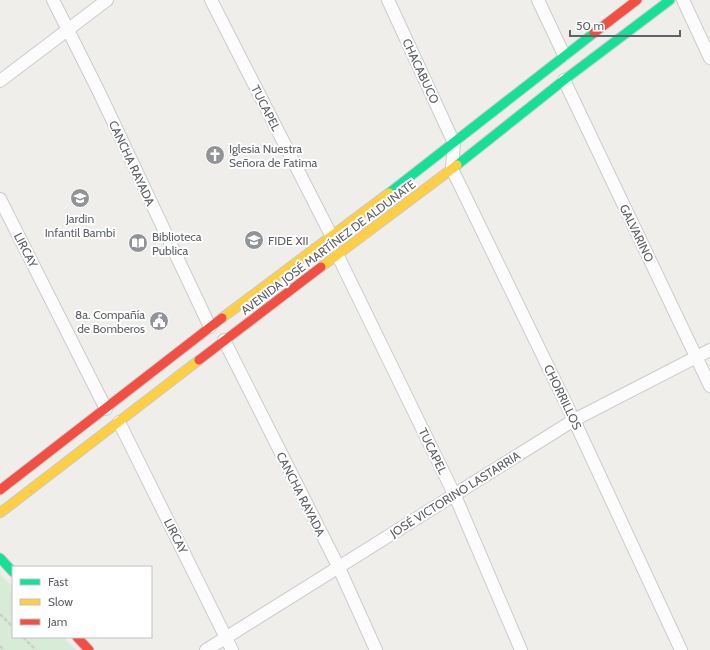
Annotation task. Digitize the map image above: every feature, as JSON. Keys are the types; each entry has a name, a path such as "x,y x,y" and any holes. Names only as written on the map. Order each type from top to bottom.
{"main road":[{"name":"AVENIDA JOSÉ MARTÍNEZ DE ALDUNATE","path":"0,490 210,327 332,237 454,143 564,55 637,0"},
{"name":"AVENIDA JOSÉ MARTÍNEZ DE ALDUNATE","path":"0,513 224,340 452,169 564,80 670,0"},
{"path":"0,558 12,571"},
{"path":"78,638 89,650"}],"street":[{"name":"CANCHA RAYADA","path":"53,0 99,92 210,327"},
{"path":"0,81 107,0"},
{"name":"TUCAPEL","path":"210,0 332,237"},
{"name":"CHACABUCO","path":"388,0 454,143"},
{"path":"538,0 564,55"},
{"path":"683,0 710,58"},
{"name":"GALVARINO","path":"564,80 710,386"},
{"path":"452,169 454,143"},
{"name":"CHORRILLOS","path":"452,169 574,420 681,650"},
{"name":"LIRCAY","path":"0,199 106,409"},
{"name":"TUCAPEL","path":"338,256 454,494 521,650"},
{"name":"CANCHA RAYADA","path":"224,340 339,568 376,650"},
{"name":"JOSÉ VICTORINO LASTARRIA","path":"206,650 226,636 339,568 454,494 574,420 710,350"},
{"name":"LIRCAY","path":"119,422 232,650"}],"path":[{"path":"0,614 12,626"},
{"path":"24,638 36,650"},
{"path":"0,646 4,650"}],"green space":[{"path":"0,574 12,586 12,638 64,638 76,650 0,650"}],"traffic: fast":[{"path":"457,165 564,80 670,0"},
{"path":"389,193 594,33"},
{"path":"0,558 12,571"}],"traffic: slow":[{"path":"321,267 457,165"},
{"path":"222,318 389,193"},
{"path":"0,513 199,360"}],"traffic: jam":[{"path":"594,33 637,0"},
{"path":"199,360 321,267"},
{"path":"0,490 222,318"},
{"path":"78,638 89,650"}],"place":[{"name":"Iglesia Nuestra Señora de Fatima","path":"215,155"},
{"name":"Jardin Infantil Bambi","path":"80,198"},
{"name":"FIDE XII","path":"254,240"},
{"name":"Biblioteca Publica","path":"138,243"},
{"name":"8a. Compañía de Bomberos","path":"159,321"}]}
